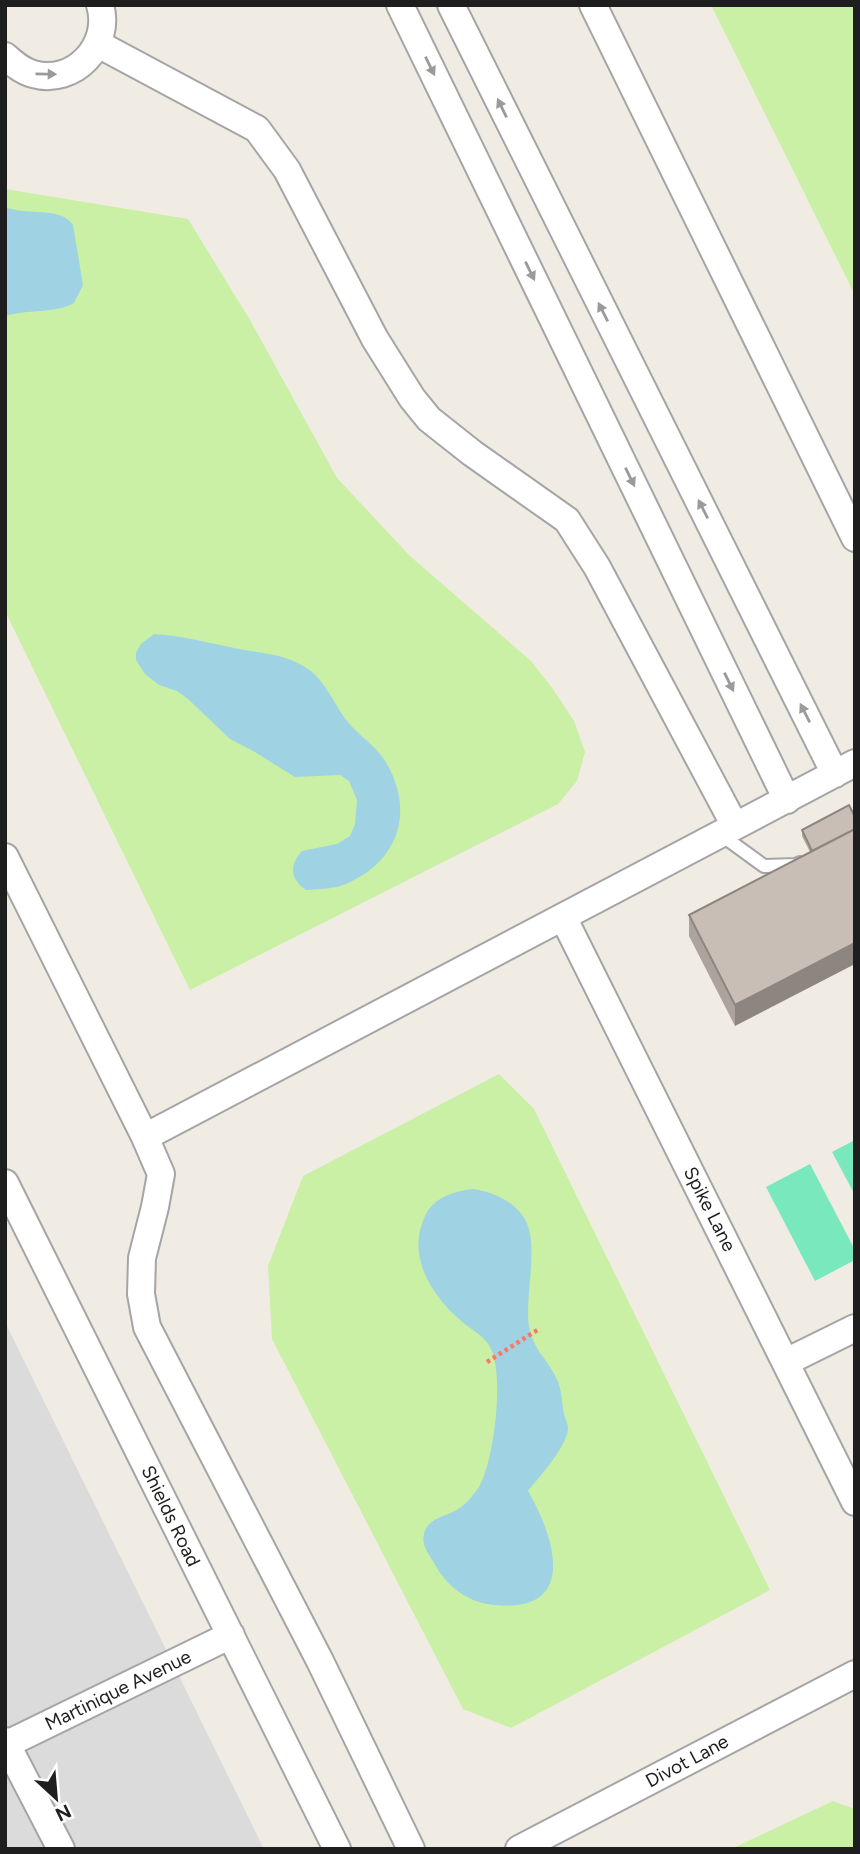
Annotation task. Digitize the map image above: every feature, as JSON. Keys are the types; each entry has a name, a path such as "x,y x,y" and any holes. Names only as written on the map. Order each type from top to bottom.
{"street":[{"path":"5,56 17,67 35,75 54,76 72,71 87,60 98,44 103,27 100,5"},
{"path":"400,5 787,800"},
{"path":"145,1137 845,769 451,5"},
{"path":"593,5 855,538"},
{"path":"98,44 257,129 287,170 375,339 412,398 429,419 450,436 566,520 597,567 728,830"},
{"path":"5,857 145,1137 160,1174 155,1208 142,1258 141,1294 147,1327 320,1661 411,1849"},
{"name":"Spike Lane","path":"564,917 855,1502"},
{"name":"Shields Road","path":"5,1183 337,1849"},
{"path":"786,1362 855,1328"},
{"name":"Martinique Avenue","path":"6,1743 230,1635"},
{"name":"Divot Lane","path":"519,1849 855,1674"},
{"path":"6,1743 61,1849"}],"lane":[{"path":"728,830 764,866 796,865 807,859"}],"path":[{"path":"487,1362 538,1329"}],"shaded area":[{"path":"5,1322 264,1849 5,1849"}],"green space":[{"path":"711,5 855,5 855,295"},
{"path":"5,189 188,219 250,320 337,478 410,556 531,661 574,721 585,752 577,781 558,804 190,990 5,611"},
{"path":"499,1074 534,1109 770,1590 511,1728 463,1709 272,1339 268,1266 303,1176"},
{"path":"855,1140 855,1195 832,1152"},
{"path":"810,1164 855,1250 855,1260 815,1281 766,1187"},
{"path":"833,1801 855,1809 855,1849 731,1849"}],"water":[{"path":"5,207 60,215 73,225 83,285 74,303 58,309 5,316"},
{"path":"154,634 281,657 305,667 318,678 347,721 383,758 395,782 400,817 397,833 390,848 379,861 365,873 343,885 306,890 301,886 294,877 293,867 302,851 337,844 350,836 355,824 357,800 349,781 340,775 295,777 230,739 188,699 177,691 159,685 145,674 136,660 136,653 141,644"},
{"path":"473,1189 507,1201 523,1216 528,1227 531,1240 529,1326 534,1342 558,1382 568,1427 558,1453 528,1491 549,1539 553,1574 548,1588 536,1599 518,1605 492,1605 459,1592 441,1574 424,1542 426,1528 434,1520 461,1507 479,1487 493,1439 497,1376 490,1347 440,1299 425,1275 419,1249 423,1221 431,1207 450,1194"}],"building":[{"path":"849,805 855,817 855,829 812,851 802,830"},
{"path":"855,829 855,943 735,1005 689,915"}]}
